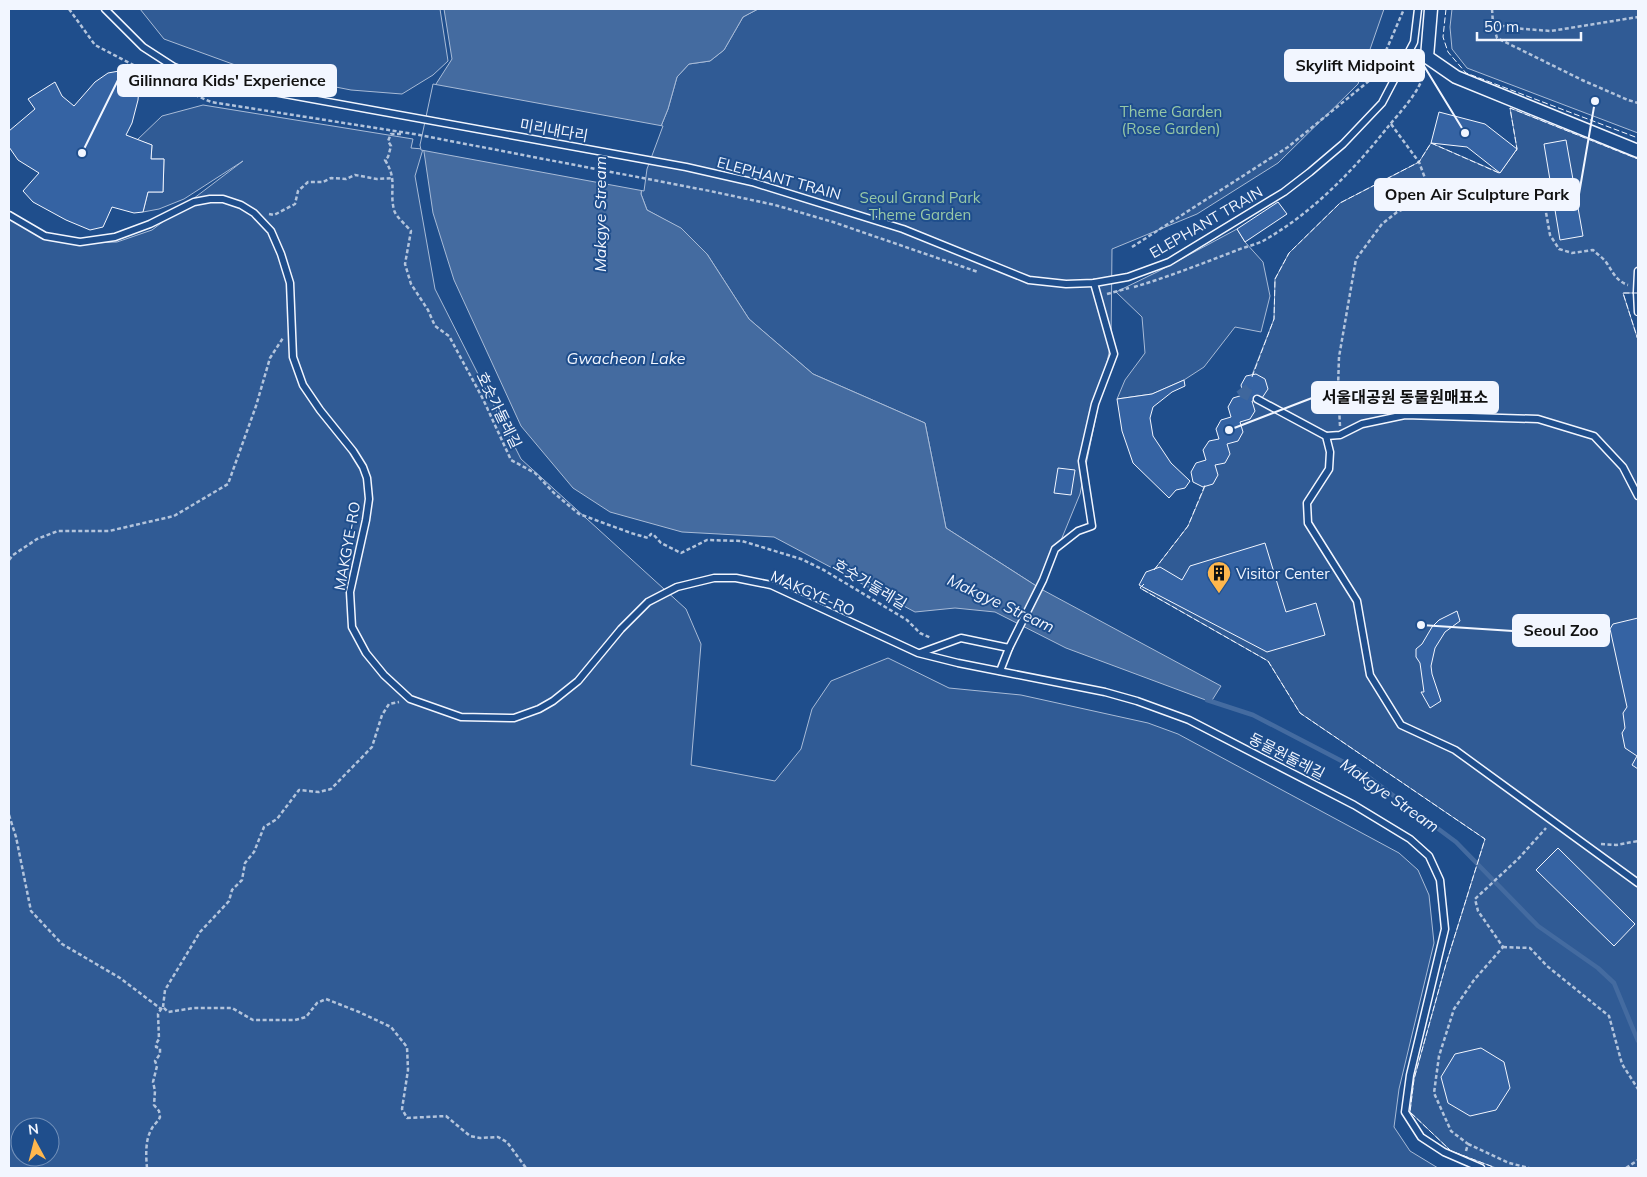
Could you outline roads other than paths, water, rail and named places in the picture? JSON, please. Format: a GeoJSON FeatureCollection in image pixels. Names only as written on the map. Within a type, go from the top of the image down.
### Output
{"type":"FeatureCollection","features":[{"type":"Feature","properties":{"kind":"street"},"geometry":{"type":"LineString","coordinates":[[1431,9],[1427,57],[1456,77],[1638,151]]}},
{"type":"Feature","properties":{"kind":"lane","name":"미리내다리"},"geometry":{"type":"LineString","coordinates":[[105,9],[143,47],[174,67],[207,80],[686,167]]}},
{"type":"Feature","properties":{"kind":"lane","name":"ELEPHANT TRAIN"},"geometry":{"type":"LineString","coordinates":[[686,167],[752,182],[903,229],[1029,280],[1066,284],[1094,283],[1128,277],[1169,262],[1284,192],[1343,144],[1382,103],[1414,42],[1418,9]]}},
{"type":"Feature","properties":{"kind":"lane","name":"MAKGYE-RO"},"geometry":{"type":"LineString","coordinates":[[9,215],[45,236],[80,242],[116,237],[150,224],[194,202],[223,199],[241,205],[253,213],[270,231],[281,254],[290,283],[293,357],[303,386],[353,451],[363,467],[367,478],[369,499],[366,520],[350,592],[352,627],[366,654],[384,675],[410,699],[461,717],[514,718],[539,709],[553,701],[578,680],[621,629],[648,602],[677,587],[714,578],[736,578],[771,586],[918,653]]}},
{"type":"Feature","properties":{"kind":"lane"},"geometry":{"type":"LineString","coordinates":[[1638,271],[1638,312]]}},
{"type":"Feature","properties":{"kind":"lane"},"geometry":{"type":"LineString","coordinates":[[1000,671],[1009,648],[1044,580],[1055,549],[1078,531],[1092,526],[1082,461],[1095,404],[1114,354],[1094,283]]}},
{"type":"Feature","properties":{"kind":"lane"},"geometry":{"type":"LineString","coordinates":[[1257,399],[1326,436],[1340,434],[1362,424],[1405,415],[1538,418],[1594,436],[1624,467],[1638,496]]}},
{"type":"Feature","properties":{"kind":"lane"},"geometry":{"type":"LineString","coordinates":[[1326,436],[1330,452],[1329,468],[1308,502],[1308,523],[1357,601],[1370,675],[1401,725],[1455,750],[1638,884]]}},
{"type":"Feature","properties":{"kind":"lane"},"geometry":{"type":"LineString","coordinates":[[918,653],[961,638],[1009,648]]}},
{"type":"Feature","properties":{"kind":"lane","name":"동물원둘레길"},"geometry":{"type":"LineString","coordinates":[[918,653],[1105,692],[1137,701],[1189,720],[1354,805],[1410,839],[1429,856],[1440,880],[1445,929],[1410,1075],[1405,1112],[1421,1136],[1444,1152],[1481,1168]]}},
{"type":"Feature","properties":{"kind":"water","name":"Gwacheon Lake"},"geometry":{"type":"Polygon","coordinates":[[[444,9],[758,9],[743,17],[724,50],[710,61],[689,64],[677,77],[668,109],[644,168],[641,194],[647,210],[681,228],[707,254],[749,319],[813,374],[925,423],[946,528],[1041,589],[1221,686],[1211,702],[1066,648],[995,612],[955,608],[915,612],[774,537],[682,532],[610,512],[573,488],[521,426],[454,280],[433,213],[423,145],[436,84],[452,59],[444,9]]]}},
{"type":"Feature","properties":{"kind":"waterway","name":"Makgye Stream"},"geometry":{"type":"LineString","coordinates":[[1207,700],[1253,715],[1359,770],[1456,842],[1538,926],[1598,968],[1614,983],[1638,1041]]}},
{"type":"Feature","properties":{"kind":"tunnel"},"geometry":{"type":"LineString","coordinates":[[1241,388],[1245,393],[1257,399]]}},
{"type":"Feature","properties":{"kind":"place","name":"Open Air Sculpture Park"},"geometry":{"type":"Point","coordinates":[1595,101]}},
{"type":"Feature","properties":{"kind":"place","name":"Skylift Midpoint"},"geometry":{"type":"Point","coordinates":[1465,133]}},
{"type":"Feature","properties":{"kind":"place","name":"Gilinnara Kids' Experience"},"geometry":{"type":"Point","coordinates":[82,153]}},
{"type":"Feature","properties":{"kind":"place","name":"서울대공원 동물원매표소"},"geometry":{"type":"Point","coordinates":[1229,430]}},
{"type":"Feature","properties":{"kind":"place","name":"Visitor Center"},"geometry":{"type":"Point","coordinates":[1219,594]}},
{"type":"Feature","properties":{"kind":"place","name":"Seoul Zoo"},"geometry":{"type":"Point","coordinates":[1421,625]}},
{"type":"Feature","properties":{"kind":"park label","name":"Theme Garden (Rose Garden)"},"geometry":{"type":"Point","coordinates":[1171,120]}},
{"type":"Feature","properties":{"kind":"park label","name":"Seoul Grand Park Theme Garden"},"geometry":{"type":"Point","coordinates":[920,206]}}]}
